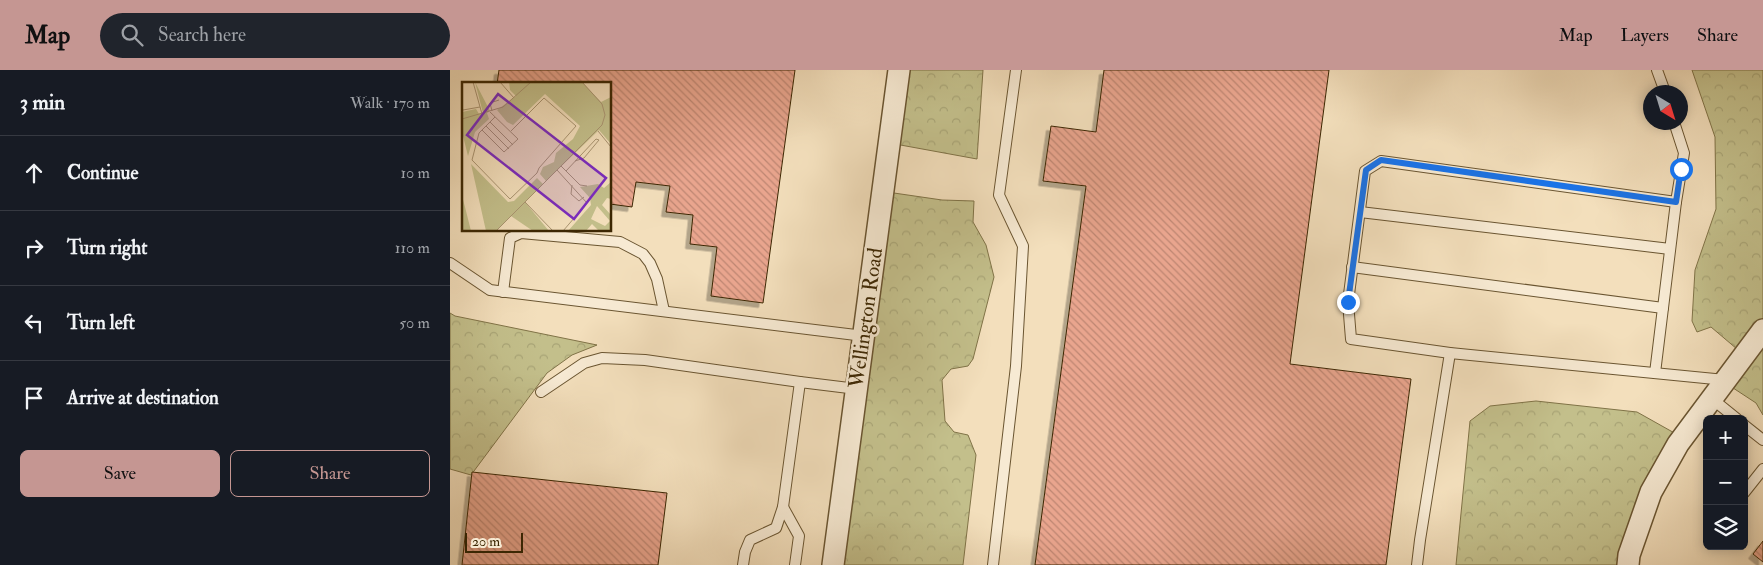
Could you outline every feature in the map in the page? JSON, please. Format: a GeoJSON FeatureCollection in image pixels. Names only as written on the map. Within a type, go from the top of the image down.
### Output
{"type":"FeatureCollection","features":[{"type":"Feature","properties":{"kind":"street","name":"Wellington Road"},"geometry":{"type":"LineString","coordinates":[[833,565],[899,70]]}},
{"type":"Feature","properties":{"kind":"street"},"geometry":{"type":"LineString","coordinates":[[1628,565],[1629,555],[1651,492],[1678,444],[1763,330]]}},
{"type":"Feature","properties":{"kind":"lane"},"geometry":{"type":"LineString","coordinates":[[993,565],[1016,366],[1023,246],[999,195],[1016,70]]}},
{"type":"Feature","properties":{"kind":"lane"},"geometry":{"type":"LineString","coordinates":[[1657,70],[1662,85]]}},
{"type":"Feature","properties":{"kind":"lane"},"geometry":{"type":"LineString","coordinates":[[1655,373],[1676,202],[1684,153],[1677,130]]}},
{"type":"Feature","properties":{"kind":"lane"},"geometry":{"type":"LineString","coordinates":[[1676,202],[1381,160],[1366,170],[1348,302],[1351,339],[1450,353],[1725,380]]}},
{"type":"Feature","properties":{"kind":"lane"},"geometry":{"type":"LineString","coordinates":[[1360,212],[1670,249]]}},
{"type":"Feature","properties":{"kind":"lane"},"geometry":{"type":"LineString","coordinates":[[503,292],[510,238],[521,233],[620,242],[643,254],[650,263],[657,279],[664,311]]}},
{"type":"Feature","properties":{"kind":"lane"},"geometry":{"type":"LineString","coordinates":[[450,263],[490,290],[864,336]]}},
{"type":"Feature","properties":{"kind":"lane"},"geometry":{"type":"LineString","coordinates":[[1352,267],[1663,308]]}},
{"type":"Feature","properties":{"kind":"lane"},"geometry":{"type":"LineString","coordinates":[[1417,565],[1450,353]]}},
{"type":"Feature","properties":{"kind":"lane"},"geometry":{"type":"LineString","coordinates":[[541,392],[584,363],[602,358],[645,360],[857,389]]}},
{"type":"Feature","properties":{"kind":"lane"},"geometry":{"type":"LineString","coordinates":[[743,565],[745,552],[750,540],[776,528],[783,508],[800,382]]}},
{"type":"Feature","properties":{"kind":"lane"},"geometry":{"type":"LineString","coordinates":[[1711,398],[1732,415]]}},
{"type":"Feature","properties":{"kind":"lane"},"geometry":{"type":"LineString","coordinates":[[1748,428],[1763,440]]}},
{"type":"Feature","properties":{"kind":"lane"},"geometry":{"type":"LineString","coordinates":[[1748,489],[1763,469]]}},
{"type":"Feature","properties":{"kind":"lane"},"geometry":{"type":"LineString","coordinates":[[783,508],[799,536],[795,565]]}},
{"type":"Feature","properties":{"kind":"green space"},"geometry":{"type":"Polygon","coordinates":[[[901,70],[983,70],[977,159],[895,144],[901,70]]]}},
{"type":"Feature","properties":{"kind":"green space"},"geometry":{"type":"Polygon","coordinates":[[[1692,70],[1763,70],[1763,415],[1756,403],[1727,384],[1744,355],[1711,327],[1697,332],[1692,321],[1695,270],[1716,209],[1715,137],[1692,70]]]}},
{"type":"Feature","properties":{"kind":"green space"},"geometry":{"type":"Polygon","coordinates":[[[887,192],[942,200],[974,201],[973,222],[986,245],[994,277],[973,359],[968,366],[951,369],[942,380],[945,421],[954,432],[968,435],[976,455],[963,565],[836,565],[887,192]]]}},
{"type":"Feature","properties":{"kind":"green space"},"geometry":{"type":"Polygon","coordinates":[[[450,313],[455,316],[597,345],[572,355],[547,373],[471,475],[450,469],[450,313]]]}},
{"type":"Feature","properties":{"kind":"green space"},"geometry":{"type":"Polygon","coordinates":[[[1536,401],[1637,412],[1678,435],[1629,565],[1456,565],[1470,421],[1490,406],[1536,401]]]}},
{"type":"Feature","properties":{"kind":"building"},"geometry":{"type":"Polygon","coordinates":[[[499,70],[795,70],[763,303],[711,296],[717,247],[690,244],[693,215],[666,212],[670,186],[636,182],[632,207],[611,204],[611,82],[497,82],[499,70]]]}},
{"type":"Feature","properties":{"kind":"building"},"geometry":{"type":"Polygon","coordinates":[[[1104,70],[1329,70],[1290,364],[1411,379],[1386,565],[1035,565],[1086,186],[1043,181],[1051,126],[1096,132],[1104,70]]]}},
{"type":"Feature","properties":{"kind":"building"},"geometry":{"type":"Polygon","coordinates":[[[472,472],[667,493],[658,565],[462,565],[472,472]]]}},
{"type":"Feature","properties":{"kind":"building"},"geometry":{"type":"Polygon","coordinates":[[[1763,541],[1763,562],[1753,554],[1763,541]]]}},
{"type":"Feature","properties":{"kind":"route"},"geometry":{"type":"LineString","coordinates":[[1348,302],[1366,170],[1381,160],[1676,202],[1681,169]]}}]}
